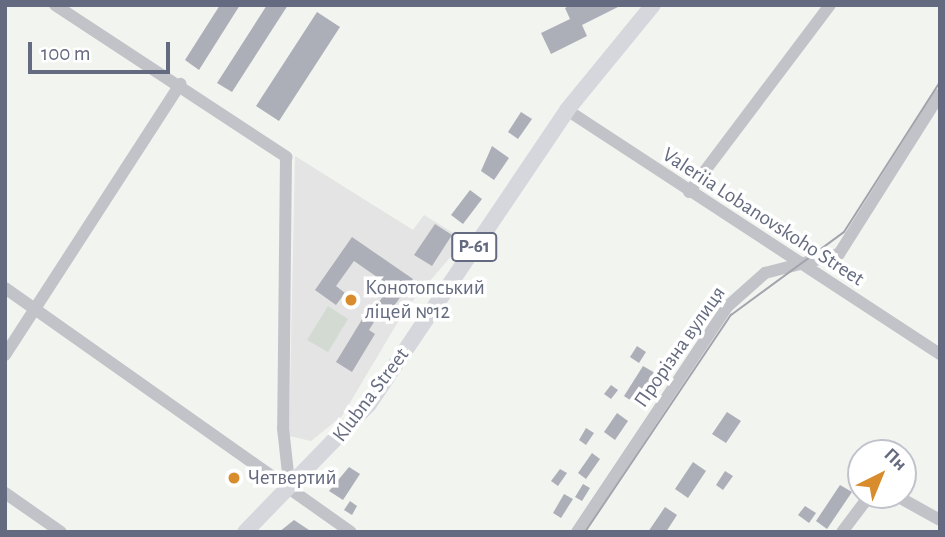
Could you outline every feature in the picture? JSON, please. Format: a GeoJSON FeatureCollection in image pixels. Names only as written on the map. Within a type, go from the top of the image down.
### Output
{"type":"FeatureCollection","features":[{"type":"Feature","properties":{"kind":"main road","name":"Klubna Street"},"geometry":{"type":"LineString","coordinates":[[245,532],[289,482],[332,446],[369,404],[567,110],[653,5]]}},
{"type":"Feature","properties":{"kind":"street"},"geometry":{"type":"LineString","coordinates":[[55,5],[180,84],[286,157],[283,428],[289,482]]}},
{"type":"Feature","properties":{"kind":"street"},"geometry":{"type":"LineString","coordinates":[[690,192],[830,5]]}},
{"type":"Feature","properties":{"kind":"street"},"geometry":{"type":"LineString","coordinates":[[5,355],[180,84]]}},
{"type":"Feature","properties":{"kind":"street","name":"Прорізна вулиця"},"geometry":{"type":"LineString","coordinates":[[577,532],[727,306],[765,273],[804,267],[839,254],[940,93]]}},
{"type":"Feature","properties":{"kind":"street","name":"Valeriia Lobanovskoho Street"},"geometry":{"type":"LineString","coordinates":[[567,110],[940,354]]}},
{"type":"Feature","properties":{"kind":"street"},"geometry":{"type":"LineString","coordinates":[[5,288],[289,482],[351,532]]}},
{"type":"Feature","properties":{"kind":"street"},"geometry":{"type":"LineString","coordinates":[[5,493],[61,532]]}},
{"type":"Feature","properties":{"kind":"street"},"geometry":{"type":"LineString","coordinates":[[917,507],[940,520]]}},
{"type":"Feature","properties":{"kind":"street"},"geometry":{"type":"LineString","coordinates":[[842,532],[859,509]]}},
{"type":"Feature","properties":{"kind":"shaded area","name":"Конотопський ліцей №12"},"geometry":{"type":"Polygon","coordinates":[[[295,156],[413,230],[424,215],[465,240],[405,310],[342,416],[311,441],[289,436],[295,156]]]}},
{"type":"Feature","properties":{"kind":"shaded area"},"geometry":{"type":"Polygon","coordinates":[[[328,306],[348,319],[328,352],[307,340],[328,306]]]}},
{"type":"Feature","properties":{"kind":"building"},"geometry":{"type":"Polygon","coordinates":[[[220,5],[240,5],[199,70],[185,60],[220,5]]]}},
{"type":"Feature","properties":{"kind":"building"},"geometry":{"type":"Polygon","coordinates":[[[267,5],[288,5],[232,92],[217,83],[267,5]]]}},
{"type":"Feature","properties":{"kind":"building"},"geometry":{"type":"Polygon","coordinates":[[[571,5],[622,5],[582,25],[587,36],[551,54],[541,33],[570,19],[565,8],[571,5]]]}},
{"type":"Feature","properties":{"kind":"building"},"geometry":{"type":"Polygon","coordinates":[[[317,12],[340,27],[279,121],[256,106],[317,12]]]}},
{"type":"Feature","properties":{"kind":"building"},"geometry":{"type":"Polygon","coordinates":[[[521,112],[532,119],[518,139],[508,132],[521,112]]]}},
{"type":"Feature","properties":{"kind":"building"},"geometry":{"type":"Polygon","coordinates":[[[492,146],[509,158],[494,180],[481,171],[492,146]]]}},
{"type":"Feature","properties":{"kind":"building"},"geometry":{"type":"Polygon","coordinates":[[[470,190],[482,199],[463,224],[451,215],[470,190]]]}},
{"type":"Feature","properties":{"kind":"building"},"geometry":{"type":"Polygon","coordinates":[[[435,224],[452,235],[432,266],[414,255],[435,224]]]}},
{"type":"Feature","properties":{"kind":"building"},"geometry":{"type":"Polygon","coordinates":[[[352,237],[413,279],[387,316],[375,308],[390,286],[354,261],[336,286],[345,293],[336,305],[315,290],[352,237]]]}},
{"type":"Feature","properties":{"kind":"building"},"geometry":{"type":"Polygon","coordinates":[[[369,308],[379,314],[369,330],[375,334],[352,372],[336,362],[369,308]]]}},
{"type":"Feature","properties":{"kind":"building"},"geometry":{"type":"Polygon","coordinates":[[[637,346],[646,352],[639,363],[630,357],[637,346]]]}},
{"type":"Feature","properties":{"kind":"building"},"geometry":{"type":"Polygon","coordinates":[[[643,366],[655,373],[636,404],[624,396],[643,366]]]}},
{"type":"Feature","properties":{"kind":"building"},"geometry":{"type":"Polygon","coordinates":[[[611,385],[618,390],[611,399],[604,394],[611,385]]]}},
{"type":"Feature","properties":{"kind":"building"},"geometry":{"type":"Polygon","coordinates":[[[727,412],[741,421],[726,443],[712,434],[727,412]]]}},
{"type":"Feature","properties":{"kind":"building"},"geometry":{"type":"Polygon","coordinates":[[[617,413],[628,421],[615,440],[604,432],[617,413]]]}},
{"type":"Feature","properties":{"kind":"building"},"geometry":{"type":"Polygon","coordinates":[[[586,428],[594,433],[586,445],[579,440],[586,428]]]}},
{"type":"Feature","properties":{"kind":"building"},"geometry":{"type":"Polygon","coordinates":[[[592,453],[600,459],[586,479],[578,473],[592,453]]]}},
{"type":"Feature","properties":{"kind":"building"},"geometry":{"type":"Polygon","coordinates":[[[693,462],[706,471],[688,498],[675,489],[693,462]]]}},
{"type":"Feature","properties":{"kind":"building"},"geometry":{"type":"Polygon","coordinates":[[[349,467],[360,474],[343,500],[329,491],[349,467]]]}},
{"type":"Feature","properties":{"kind":"building"},"geometry":{"type":"Polygon","coordinates":[[[560,469],[567,473],[558,486],[551,481],[560,469]]]}},
{"type":"Feature","properties":{"kind":"building"},"geometry":{"type":"Polygon","coordinates":[[[725,471],[733,476],[723,490],[716,485],[725,471]]]}},
{"type":"Feature","properties":{"kind":"building"},"geometry":{"type":"Polygon","coordinates":[[[583,484],[590,488],[582,501],[575,497],[583,484]]]}},
{"type":"Feature","properties":{"kind":"building"},"geometry":{"type":"Polygon","coordinates":[[[840,485],[847,489],[847,499],[827,529],[816,521],[840,485]]]}},
{"type":"Feature","properties":{"kind":"building"},"geometry":{"type":"Polygon","coordinates":[[[564,494],[573,499],[561,518],[553,513],[564,494]]]}},
{"type":"Feature","properties":{"kind":"building"},"geometry":{"type":"Polygon","coordinates":[[[350,501],[357,506],[352,515],[344,510],[350,501]]]}},
{"type":"Feature","properties":{"kind":"building"},"geometry":{"type":"Polygon","coordinates":[[[805,506],[816,513],[809,523],[798,515],[805,506]]]}},
{"type":"Feature","properties":{"kind":"building"},"geometry":{"type":"Polygon","coordinates":[[[665,507],[677,515],[666,532],[648,532],[665,507]]]}},
{"type":"Feature","properties":{"kind":"building"},"geometry":{"type":"Polygon","coordinates":[[[294,520],[312,532],[279,532],[294,520]]]}},
{"type":"Feature","properties":{"kind":"tram line"},"geometry":{"type":"LineString","coordinates":[[585,532],[731,315],[844,232],[940,82]]}},
{"type":"Feature","properties":{"kind":"place","name":"Конотопський ліцей №12"},"geometry":{"type":"Point","coordinates":[351,300]}},
{"type":"Feature","properties":{"kind":"place","name":"Четвертий"},"geometry":{"type":"Point","coordinates":[234,478]}}]}
